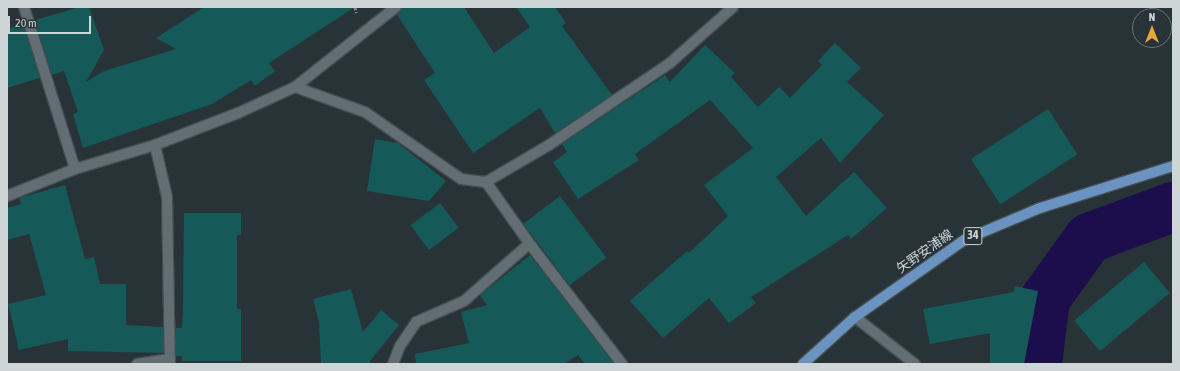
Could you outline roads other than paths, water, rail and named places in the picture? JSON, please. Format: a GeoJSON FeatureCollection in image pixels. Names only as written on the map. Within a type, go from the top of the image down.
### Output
{"type":"FeatureCollection","features":[{"type":"Feature","properties":{"kind":"main road","name":"矢野安浦線"},"geometry":{"type":"LineString","coordinates":[[804,364],[855,317],[964,240],[1040,208],[1173,166]]}},
{"type":"Feature","properties":{"kind":"street"},"geometry":{"type":"LineString","coordinates":[[24,7],[75,169]]}},
{"type":"Feature","properties":{"kind":"street"},"geometry":{"type":"LineString","coordinates":[[7,196],[75,169],[155,145],[238,113],[295,87],[362,31],[396,7]]}},
{"type":"Feature","properties":{"kind":"street"},"geometry":{"type":"LineString","coordinates":[[295,87],[365,112],[461,179],[486,182],[549,145],[670,63],[733,7]]}},
{"type":"Feature","properties":{"kind":"street"},"geometry":{"type":"LineString","coordinates":[[137,364],[170,362],[167,196],[155,145]]}},
{"type":"Feature","properties":{"kind":"street"},"geometry":{"type":"LineString","coordinates":[[486,182],[529,244],[622,364]]}},
{"type":"Feature","properties":{"kind":"street"},"geometry":{"type":"LineString","coordinates":[[393,364],[400,346],[416,322],[464,301],[529,244]]}},
{"type":"Feature","properties":{"kind":"street"},"geometry":{"type":"LineString","coordinates":[[855,317],[915,364]]}},
{"type":"Feature","properties":{"kind":"waterway"},"geometry":{"type":"LineString","coordinates":[[1037,364],[1045,299],[1089,238],[1173,207]]}}]}
